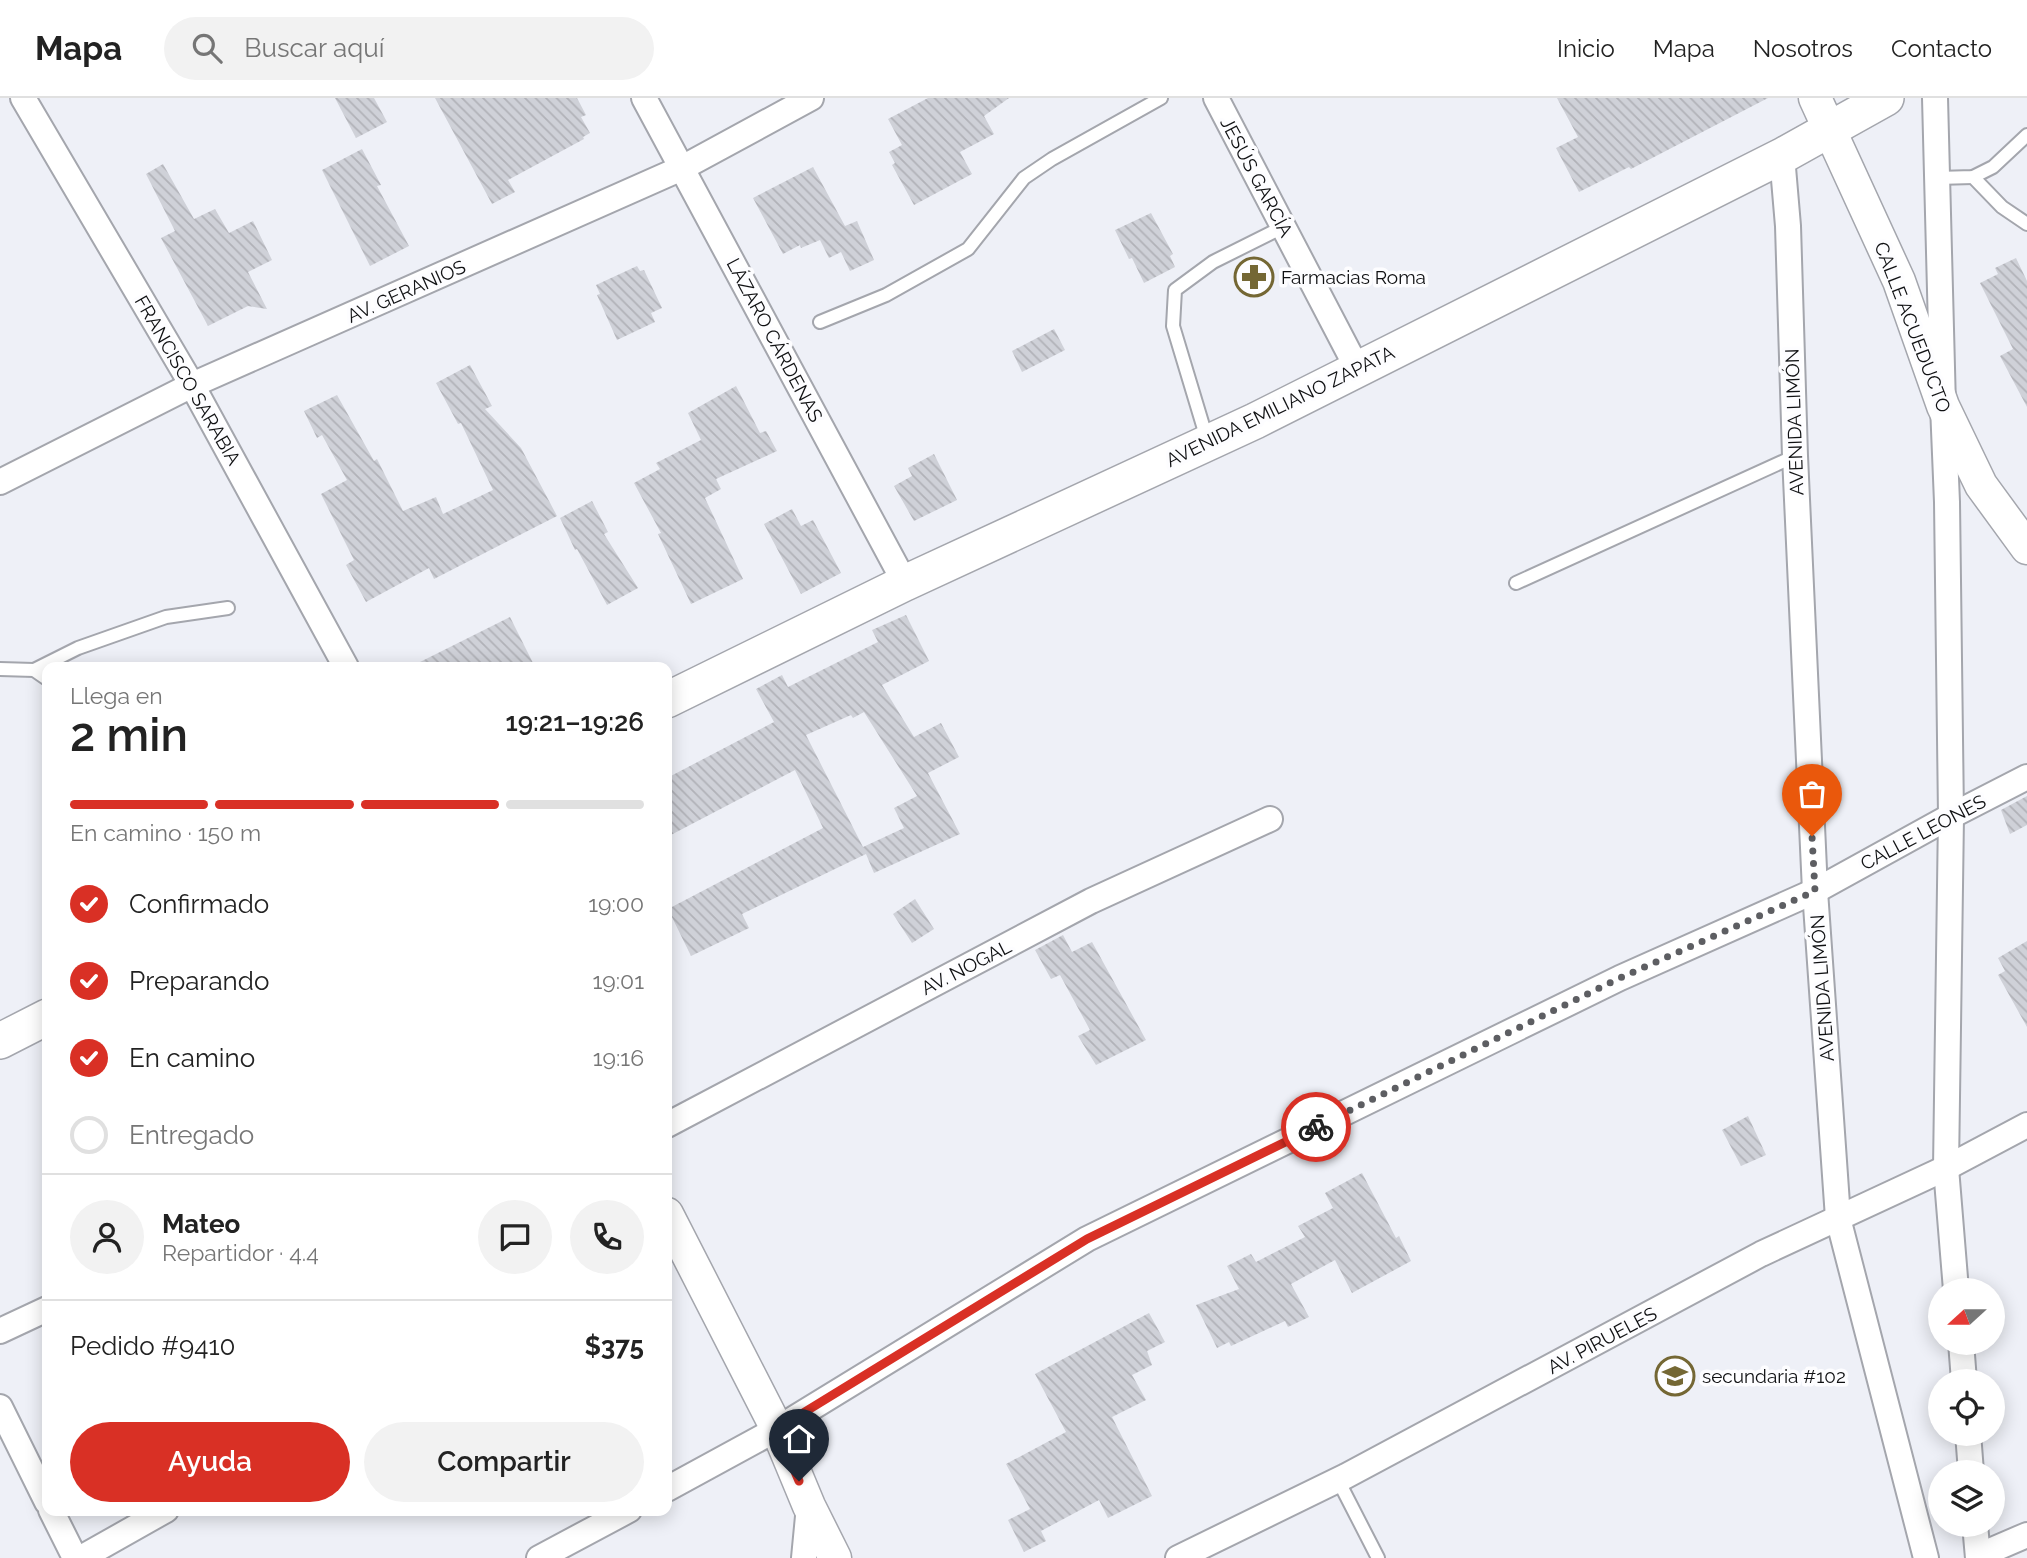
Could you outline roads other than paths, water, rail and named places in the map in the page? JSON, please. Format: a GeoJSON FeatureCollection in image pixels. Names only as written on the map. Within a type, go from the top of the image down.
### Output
{"type":"FeatureCollection","features":[{"type":"Feature","properties":{"kind":"main road","name":"AVENIDA EMILIANO ZAPATA"},"geometry":{"type":"LineString","coordinates":[[672,698],[905,583],[1208,443],[1782,156],[1821,113],[1886,98]]}},
{"type":"Feature","properties":{"kind":"main road"},"geometry":{"type":"LineString","coordinates":[[0,1041],[42,1020]]}},
{"type":"Feature","properties":{"kind":"street","name":"FRANCISCO SARABIA"},"geometry":{"type":"LineString","coordinates":[[23,98],[192,385],[343,662]]}},
{"type":"Feature","properties":{"kind":"street","name":"LÁZARO CÁRDENAS"},"geometry":{"type":"LineString","coordinates":[[644,98],[905,583]]}},
{"type":"Feature","properties":{"kind":"street","name":"AV. GERANIOS"},"geometry":{"type":"LineString","coordinates":[[0,482],[192,385],[682,168],[811,98]]}},
{"type":"Feature","properties":{"kind":"street","name":"JESÚS GARCÍA"},"geometry":{"type":"LineString","coordinates":[[1216,98],[1357,368]]}},
{"type":"Feature","properties":{"kind":"street"},"geometry":{"type":"LineString","coordinates":[[1935,98],[1947,502],[1951,816],[1946,1168],[1955,1278]]}},
{"type":"Feature","properties":{"kind":"street","name":"CALLE ACUEDUCTO"},"geometry":{"type":"LineString","coordinates":[[1821,113],[1899,281],[1943,406],[1980,485],[2027,548]]}},
{"type":"Feature","properties":{"kind":"street","name":"AVENIDA LIMÓN"},"geometry":{"type":"LineString","coordinates":[[1782,156],[1788,226],[1795,456],[1815,891],[1838,1218],[1926,1558]]}},
{"type":"Feature","properties":{"kind":"street","name":"CALLE LEONES"},"geometry":{"type":"LineString","coordinates":[[672,1486],[777,1429],[1087,1239],[1620,978],[1815,891],[1951,816],[2027,778]]}},
{"type":"Feature","properties":{"kind":"street","name":"AV. NOGAL"},"geometry":{"type":"LineString","coordinates":[[672,1122],[1091,901],[1270,819]]}},
{"type":"Feature","properties":{"kind":"street","name":"AV. PIRUELES"},"geometry":{"type":"LineString","coordinates":[[1178,1558],[1338,1480],[1762,1254],[1946,1168],[2027,1125]]}},
{"type":"Feature","properties":{"kind":"street"},"geometry":{"type":"LineString","coordinates":[[672,1224],[777,1429],[835,1558]]}},
{"type":"Feature","properties":{"kind":"street"},"geometry":{"type":"LineString","coordinates":[[0,1331],[42,1311]]}},
{"type":"Feature","properties":{"kind":"street"},"geometry":{"type":"LineString","coordinates":[[0,1407],[42,1492]]}},
{"type":"Feature","properties":{"kind":"street"},"geometry":{"type":"LineString","coordinates":[[804,1558],[810,1506]]}},
{"type":"Feature","properties":{"kind":"street"},"geometry":{"type":"LineString","coordinates":[[54,1516],[75,1558]]}},
{"type":"Feature","properties":{"kind":"street"},"geometry":{"type":"LineString","coordinates":[[81,1558],[155,1516]]}},
{"type":"Feature","properties":{"kind":"street"},"geometry":{"type":"LineString","coordinates":[[539,1558],[618,1516]]}},
{"type":"Feature","properties":{"kind":"street"},"geometry":{"type":"LineString","coordinates":[[1976,1537],[1978,1557],[2016,1545]]}},
{"type":"Feature","properties":{"kind":"lane"},"geometry":{"type":"LineString","coordinates":[[820,322],[886,295],[968,249],[1024,178],[1052,159],[1161,98]]}},
{"type":"Feature","properties":{"kind":"lane"},"geometry":{"type":"LineString","coordinates":[[1937,178],[1973,177],[1993,167],[2027,135]]}},
{"type":"Feature","properties":{"kind":"lane"},"geometry":{"type":"LineString","coordinates":[[1973,177],[2002,207],[2027,224]]}},
{"type":"Feature","properties":{"kind":"lane"},"geometry":{"type":"LineString","coordinates":[[1208,443],[1173,326],[1175,290],[1213,262],[1283,227]]}},
{"type":"Feature","properties":{"kind":"lane"},"geometry":{"type":"LineString","coordinates":[[1516,583],[1795,456]]}},
{"type":"Feature","properties":{"kind":"lane"},"geometry":{"type":"LineString","coordinates":[[50,662],[78,648],[166,618],[228,608]]}},
{"type":"Feature","properties":{"kind":"lane"},"geometry":{"type":"LineString","coordinates":[[0,669],[34,670],[42,666]]}},
{"type":"Feature","properties":{"kind":"lane"},"geometry":{"type":"LineString","coordinates":[[34,670],[42,675]]}},
{"type":"Feature","properties":{"kind":"lane"},"geometry":{"type":"LineString","coordinates":[[1338,1480],[1378,1558]]}},
{"type":"Feature","properties":{"kind":"place","name":"Farmacias Roma"},"geometry":{"type":"Point","coordinates":[1254,277]}},
{"type":"Feature","properties":{"kind":"place","name":"secundaria #102"},"geometry":{"type":"Point","coordinates":[1675,1376]}}]}
